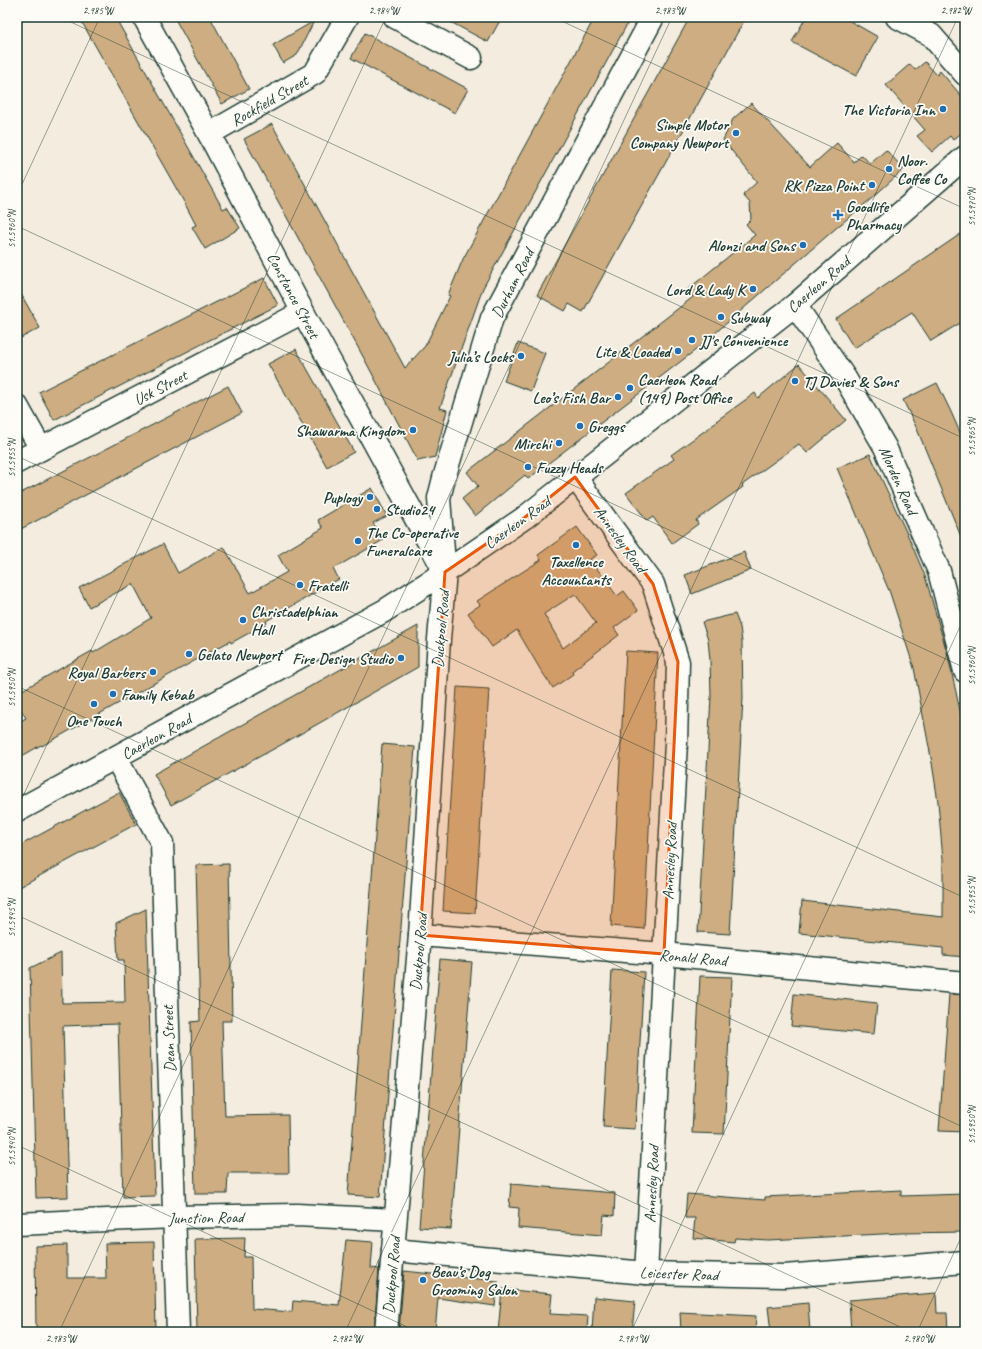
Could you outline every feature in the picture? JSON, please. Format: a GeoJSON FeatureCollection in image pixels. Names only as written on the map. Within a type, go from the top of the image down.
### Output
{"type":"FeatureCollection","features":[{"type":"Feature","properties":{"kind":"street","name":"Constance Street"},"geometry":{"type":"LineString","coordinates":[[144,17],[209,134],[303,312],[445,572]]}},
{"type":"Feature","properties":{"kind":"street","name":"Rockfield Street"},"geometry":{"type":"LineString","coordinates":[[209,134],[315,73],[347,17]]}},
{"type":"Feature","properties":{"kind":"street"},"geometry":{"type":"LineString","coordinates":[[395,17],[471,58]]}},
{"type":"Feature","properties":{"kind":"street","name":"Durham Road"},"geometry":{"type":"LineString","coordinates":[[445,572],[439,498],[492,318],[653,17]]}},
{"type":"Feature","properties":{"kind":"street"},"geometry":{"type":"LineString","coordinates":[[897,17],[931,35],[965,74]]}},
{"type":"Feature","properties":{"kind":"street","name":"Caerleon Road"},"geometry":{"type":"LineString","coordinates":[[17,811],[384,611],[445,572],[524,518],[795,305],[965,157]]}},
{"type":"Feature","properties":{"kind":"street","name":"Morden Road"},"geometry":{"type":"LineString","coordinates":[[795,305],[845,378],[885,446],[940,571],[965,672]]}},
{"type":"Feature","properties":{"kind":"street","name":"Usk Street"},"geometry":{"type":"LineString","coordinates":[[17,462],[303,312]]}},
{"type":"Feature","properties":{"kind":"street"},"geometry":{"type":"LineString","coordinates":[[17,406],[41,449]]}},
{"type":"Feature","properties":{"kind":"street","name":"Annesley Road"},"geometry":{"type":"LineString","coordinates":[[575,477],[653,584],[678,662],[676,743],[646,1273]]}},
{"type":"Feature","properties":{"kind":"street","name":"Duckpool Road"},"geometry":{"type":"LineString","coordinates":[[386,1332],[420,935],[439,638],[445,572]]}},
{"type":"Feature","properties":{"kind":"street","name":"Dean Street"},"geometry":{"type":"LineString","coordinates":[[116,758],[162,843],[178,1332]]}},
{"type":"Feature","properties":{"kind":"street","name":"Ronald Road"},"geometry":{"type":"LineString","coordinates":[[420,935],[664,954],[965,984]]}},
{"type":"Feature","properties":{"kind":"street","name":"Junction Road"},"geometry":{"type":"LineString","coordinates":[[17,1224],[174,1217],[297,1215],[395,1220]]}},
{"type":"Feature","properties":{"kind":"street","name":"Leicester Road"},"geometry":{"type":"LineString","coordinates":[[393,1250],[646,1273],[784,1276],[965,1262]]}},
{"type":"Feature","properties":{"kind":"highlighted area"},"geometry":{"type":"Polygon","coordinates":[[[575,477],[653,584],[678,662],[664,954],[420,935],[445,572],[524,518],[575,477]]]}},
{"type":"Feature","properties":{"kind":"building"},"geometry":{"type":"Polygon","coordinates":[[[79,17],[115,17],[223,209],[227,207],[240,228],[205,249],[192,227],[196,225],[184,202],[79,17]]]}},
{"type":"Feature","properties":{"kind":"building"},"geometry":{"type":"Polygon","coordinates":[[[174,17],[210,17],[249,89],[222,104],[174,17]]]}},
{"type":"Feature","properties":{"kind":"building"},"geometry":{"type":"Polygon","coordinates":[[[441,17],[502,17],[488,42],[441,17]]]}},
{"type":"Feature","properties":{"kind":"building"},"geometry":{"type":"Polygon","coordinates":[[[595,17],[631,17],[483,288],[440,408],[447,410],[435,457],[418,461],[366,362],[244,139],[272,124],[405,368],[425,346],[450,296],[448,295],[463,259],[595,17]]]}},
{"type":"Feature","properties":{"kind":"building"},"geometry":{"type":"Polygon","coordinates":[[[690,17],[746,17],[583,312],[569,304],[565,311],[537,295],[690,17]]]}},
{"type":"Feature","properties":{"kind":"building"},"geometry":{"type":"Polygon","coordinates":[[[806,17],[843,17],[878,37],[856,76],[792,42],[806,17]]]}},
{"type":"Feature","properties":{"kind":"building"},"geometry":{"type":"Polygon","coordinates":[[[314,21],[297,55],[283,63],[273,45],[314,21]]]}},
{"type":"Feature","properties":{"kind":"building"},"geometry":{"type":"Polygon","coordinates":[[[365,33],[468,89],[455,113],[351,58],[365,33]]]}},
{"type":"Feature","properties":{"kind":"building"},"geometry":{"type":"Polygon","coordinates":[[[925,62],[937,75],[940,71],[965,100],[965,130],[953,140],[950,136],[932,152],[917,136],[925,130],[886,85],[910,64],[915,70],[925,62]]]}},
{"type":"Feature","properties":{"kind":"building"},"geometry":{"type":"Polygon","coordinates":[[[751,103],[810,167],[837,143],[854,162],[862,155],[870,164],[886,150],[904,169],[706,342],[528,479],[525,475],[475,516],[462,499],[478,486],[467,472],[693,297],[687,290],[755,235],[746,224],[751,219],[750,203],[743,195],[757,182],[723,140],[733,119],[751,103]]]}},
{"type":"Feature","properties":{"kind":"building"},"geometry":{"type":"Polygon","coordinates":[[[965,231],[965,320],[931,341],[912,312],[854,348],[836,319],[965,231]]]}},
{"type":"Feature","properties":{"kind":"building"},"geometry":{"type":"Polygon","coordinates":[[[264,278],[278,305],[54,420],[39,392],[264,278]]]}},
{"type":"Feature","properties":{"kind":"building"},"geometry":{"type":"Polygon","coordinates":[[[17,287],[40,328],[17,340],[17,287]]]}},
{"type":"Feature","properties":{"kind":"building"},"geometry":{"type":"Polygon","coordinates":[[[518,343],[545,353],[531,391],[504,381],[518,343]]]}},
{"type":"Feature","properties":{"kind":"building"},"geometry":{"type":"Polygon","coordinates":[[[296,349],[354,452],[327,467],[268,364],[296,349]]]}},
{"type":"Feature","properties":{"kind":"building"},"geometry":{"type":"Polygon","coordinates":[[[799,364],[846,420],[807,453],[799,444],[742,485],[743,487],[696,520],[698,524],[672,543],[653,517],[647,521],[626,493],[674,459],[671,455],[717,422],[716,421],[755,393],[758,398],[799,364]]]}},
{"type":"Feature","properties":{"kind":"building"},"geometry":{"type":"Polygon","coordinates":[[[937,383],[965,444],[965,544],[917,429],[903,400],[937,383]]]}},
{"type":"Feature","properties":{"kind":"building"},"geometry":{"type":"Polygon","coordinates":[[[228,386],[242,413],[17,531],[17,495],[228,386]]]}},
{"type":"Feature","properties":{"kind":"building"},"geometry":{"type":"Polygon","coordinates":[[[870,454],[925,576],[948,656],[965,733],[965,957],[943,955],[943,948],[799,933],[802,901],[943,917],[943,860],[938,802],[914,668],[890,593],[837,468],[870,454]]]}},
{"type":"Feature","properties":{"kind":"building"},"geometry":{"type":"Polygon","coordinates":[[[372,488],[387,516],[373,523],[383,540],[333,569],[339,579],[266,621],[267,623],[231,643],[230,641],[17,759],[17,723],[26,718],[17,703],[17,693],[92,651],[93,653],[151,618],[133,584],[89,607],[79,588],[163,544],[178,573],[224,547],[250,593],[287,572],[278,555],[323,528],[318,520],[372,488]]]}},
{"type":"Feature","properties":{"kind":"building"},"geometry":{"type":"Polygon","coordinates":[[[577,527],[597,555],[590,559],[617,596],[624,591],[638,610],[614,628],[619,635],[572,671],[573,674],[553,688],[517,630],[492,647],[468,613],[480,605],[477,601],[541,560],[538,555],[577,527]],[[575,594],[544,614],[563,648],[596,623],[575,594]]]}},
{"type":"Feature","properties":{"kind":"building"},"geometry":{"type":"Polygon","coordinates":[[[744,552],[751,570],[692,594],[685,575],[744,552]]]}},
{"type":"Feature","properties":{"kind":"building"},"geometry":{"type":"Polygon","coordinates":[[[735,614],[740,627],[742,642],[743,698],[730,934],[698,932],[711,696],[708,640],[702,622],[735,614]]]}},
{"type":"Feature","properties":{"kind":"building"},"geometry":{"type":"Polygon","coordinates":[[[418,626],[418,667],[171,805],[154,774],[418,626]]]}},
{"type":"Feature","properties":{"kind":"building"},"geometry":{"type":"Polygon","coordinates":[[[626,651],[658,653],[644,929],[611,926],[626,651]]]}},
{"type":"Feature","properties":{"kind":"building"},"geometry":{"type":"Polygon","coordinates":[[[457,687],[489,689],[475,913],[443,911],[457,687]]]}},
{"type":"Feature","properties":{"kind":"building"},"geometry":{"type":"Polygon","coordinates":[[[382,744],[415,747],[380,1197],[348,1195],[382,744]]]}},
{"type":"Feature","properties":{"kind":"building"},"geometry":{"type":"Polygon","coordinates":[[[119,792],[136,824],[17,888],[17,847],[119,792]]]}},
{"type":"Feature","properties":{"kind":"building"},"geometry":{"type":"Polygon","coordinates":[[[229,864],[232,1021],[222,1021],[225,1116],[288,1115],[289,1173],[228,1173],[227,1194],[195,1194],[191,1022],[200,1021],[196,865],[229,864]]]}},
{"type":"Feature","properties":{"kind":"building"},"geometry":{"type":"Polygon","coordinates":[[[146,909],[155,1196],[123,1197],[118,1024],[63,1026],[68,1197],[36,1198],[30,968],[61,953],[62,1003],[125,1002],[124,960],[118,960],[116,923],[146,909]]]}},
{"type":"Feature","properties":{"kind":"building"},"geometry":{"type":"Polygon","coordinates":[[[440,959],[472,962],[451,1229],[419,1227],[440,959]]]}},
{"type":"Feature","properties":{"kind":"building"},"geometry":{"type":"Polygon","coordinates":[[[612,970],[644,972],[635,1129],[603,1127],[612,970]]]}},
{"type":"Feature","properties":{"kind":"building"},"geometry":{"type":"Polygon","coordinates":[[[700,976],[732,977],[724,1134],[692,1133],[700,976]]]}},
{"type":"Feature","properties":{"kind":"building"},"geometry":{"type":"Polygon","coordinates":[[[794,994],[877,1003],[874,1034],[791,1026],[794,994]]]}},
{"type":"Feature","properties":{"kind":"building"},"geometry":{"type":"Polygon","coordinates":[[[949,994],[965,995],[965,1132],[939,1131],[949,994]]]}},
{"type":"Feature","properties":{"kind":"building"},"geometry":{"type":"Polygon","coordinates":[[[511,1184],[615,1193],[614,1216],[604,1215],[602,1235],[518,1228],[519,1208],[509,1207],[511,1184]]]}},
{"type":"Feature","properties":{"kind":"building"},"geometry":{"type":"Polygon","coordinates":[[[901,1190],[901,1196],[965,1194],[965,1232],[901,1233],[768,1240],[735,1238],[734,1242],[693,1238],[695,1218],[685,1218],[687,1194],[765,1200],[765,1197],[901,1190]]]}},
{"type":"Feature","properties":{"kind":"building"},"geometry":{"type":"Polygon","coordinates":[[[245,1238],[244,1257],[251,1257],[252,1309],[292,1312],[293,1301],[339,1305],[346,1240],[373,1242],[371,1268],[379,1269],[374,1332],[197,1332],[195,1239],[245,1238]]]}},
{"type":"Feature","properties":{"kind":"building"},"geometry":{"type":"Polygon","coordinates":[[[154,1242],[156,1332],[36,1332],[35,1246],[67,1245],[67,1278],[106,1278],[105,1243],[154,1242]]]}},
{"type":"Feature","properties":{"kind":"building"},"geometry":{"type":"Polygon","coordinates":[[[404,1271],[498,1281],[495,1306],[438,1298],[435,1332],[399,1332],[404,1271]]]}},
{"type":"Feature","properties":{"kind":"building"},"geometry":{"type":"Polygon","coordinates":[[[502,1289],[552,1294],[550,1314],[588,1316],[587,1332],[498,1332],[502,1289]]]}},
{"type":"Feature","properties":{"kind":"building"},"geometry":{"type":"Polygon","coordinates":[[[936,1293],[937,1313],[947,1313],[948,1332],[851,1332],[849,1300],[936,1293]]]}},
{"type":"Feature","properties":{"kind":"building"},"geometry":{"type":"Polygon","coordinates":[[[594,1297],[635,1301],[632,1332],[592,1332],[594,1297]]]}},
{"type":"Feature","properties":{"kind":"building"},"geometry":{"type":"Polygon","coordinates":[[[808,1303],[810,1332],[771,1332],[768,1307],[808,1303]]]}},
{"type":"Feature","properties":{"kind":"building"},"geometry":{"type":"Polygon","coordinates":[[[680,1312],[756,1316],[755,1332],[681,1332],[680,1312]]]}},
{"type":"Feature","properties":{"kind":"place","name":"The Victoria Inn"},"geometry":{"type":"Point","coordinates":[943,109]}},
{"type":"Feature","properties":{"kind":"place","name":"Simple Motor Company Newport"},"geometry":{"type":"Point","coordinates":[736,133]}},
{"type":"Feature","properties":{"kind":"place","name":"Noor. Coffee Co"},"geometry":{"type":"Point","coordinates":[889,169]}},
{"type":"Feature","properties":{"kind":"place","name":"RK Pizza Point"},"geometry":{"type":"Point","coordinates":[872,185]}},
{"type":"Feature","properties":{"kind":"place","name":"Goodlife Pharmacy"},"geometry":{"type":"Point","coordinates":[838,215]}},
{"type":"Feature","properties":{"kind":"place","name":"Alonzi and Sons"},"geometry":{"type":"Point","coordinates":[803,245]}},
{"type":"Feature","properties":{"kind":"place","name":"Lord & Lady K"},"geometry":{"type":"Point","coordinates":[753,289]}},
{"type":"Feature","properties":{"kind":"place","name":"Subway"},"geometry":{"type":"Point","coordinates":[721,317]}},
{"type":"Feature","properties":{"kind":"place","name":"JJ's Convenience"},"geometry":{"type":"Point","coordinates":[692,340]}},
{"type":"Feature","properties":{"kind":"place","name":"Lite & Loaded"},"geometry":{"type":"Point","coordinates":[678,351]}},
{"type":"Feature","properties":{"kind":"place","name":"Julia’s Locks"},"geometry":{"type":"Point","coordinates":[521,356]}},
{"type":"Feature","properties":{"kind":"place","name":"TJ Davies & Sons"},"geometry":{"type":"Point","coordinates":[795,381]}},
{"type":"Feature","properties":{"kind":"place","name":"Caerleon Road (149) Post Office"},"geometry":{"type":"Point","coordinates":[630,388]}},
{"type":"Feature","properties":{"kind":"place","name":"Leo’s Fish Bar"},"geometry":{"type":"Point","coordinates":[618,397]}},
{"type":"Feature","properties":{"kind":"place","name":"Greggs"},"geometry":{"type":"Point","coordinates":[580,426]}},
{"type":"Feature","properties":{"kind":"place","name":"Shawarma Kingdom"},"geometry":{"type":"Point","coordinates":[413,430]}},
{"type":"Feature","properties":{"kind":"place","name":"Mirchi"},"geometry":{"type":"Point","coordinates":[559,443]}},
{"type":"Feature","properties":{"kind":"place","name":"Fuzzy Heads"},"geometry":{"type":"Point","coordinates":[528,467]}},
{"type":"Feature","properties":{"kind":"place","name":"Puplogy"},"geometry":{"type":"Point","coordinates":[370,497]}},
{"type":"Feature","properties":{"kind":"place","name":"Studio24"},"geometry":{"type":"Point","coordinates":[377,509]}},
{"type":"Feature","properties":{"kind":"place","name":"The Co-operative Funeralcare"},"geometry":{"type":"Point","coordinates":[358,541]}},
{"type":"Feature","properties":{"kind":"place","name":"Taxellence Accountants"},"geometry":{"type":"Point","coordinates":[576,545]}},
{"type":"Feature","properties":{"kind":"place","name":"Fratelli"},"geometry":{"type":"Point","coordinates":[300,585]}},
{"type":"Feature","properties":{"kind":"place","name":"Christadelphian Hall"},"geometry":{"type":"Point","coordinates":[243,620]}},
{"type":"Feature","properties":{"kind":"place","name":"Gelato Newport"},"geometry":{"type":"Point","coordinates":[189,654]}},
{"type":"Feature","properties":{"kind":"place","name":"Fire Design Studio"},"geometry":{"type":"Point","coordinates":[401,658]}},
{"type":"Feature","properties":{"kind":"place","name":"Royal Barbers"},"geometry":{"type":"Point","coordinates":[153,672]}},
{"type":"Feature","properties":{"kind":"place","name":"Family Kebab"},"geometry":{"type":"Point","coordinates":[113,694]}},
{"type":"Feature","properties":{"kind":"place","name":"One Touch"},"geometry":{"type":"Point","coordinates":[94,704]}},
{"type":"Feature","properties":{"kind":"place","name":"Beau’s Dog Grooming Salon"},"geometry":{"type":"Point","coordinates":[423,1280]}}]}
